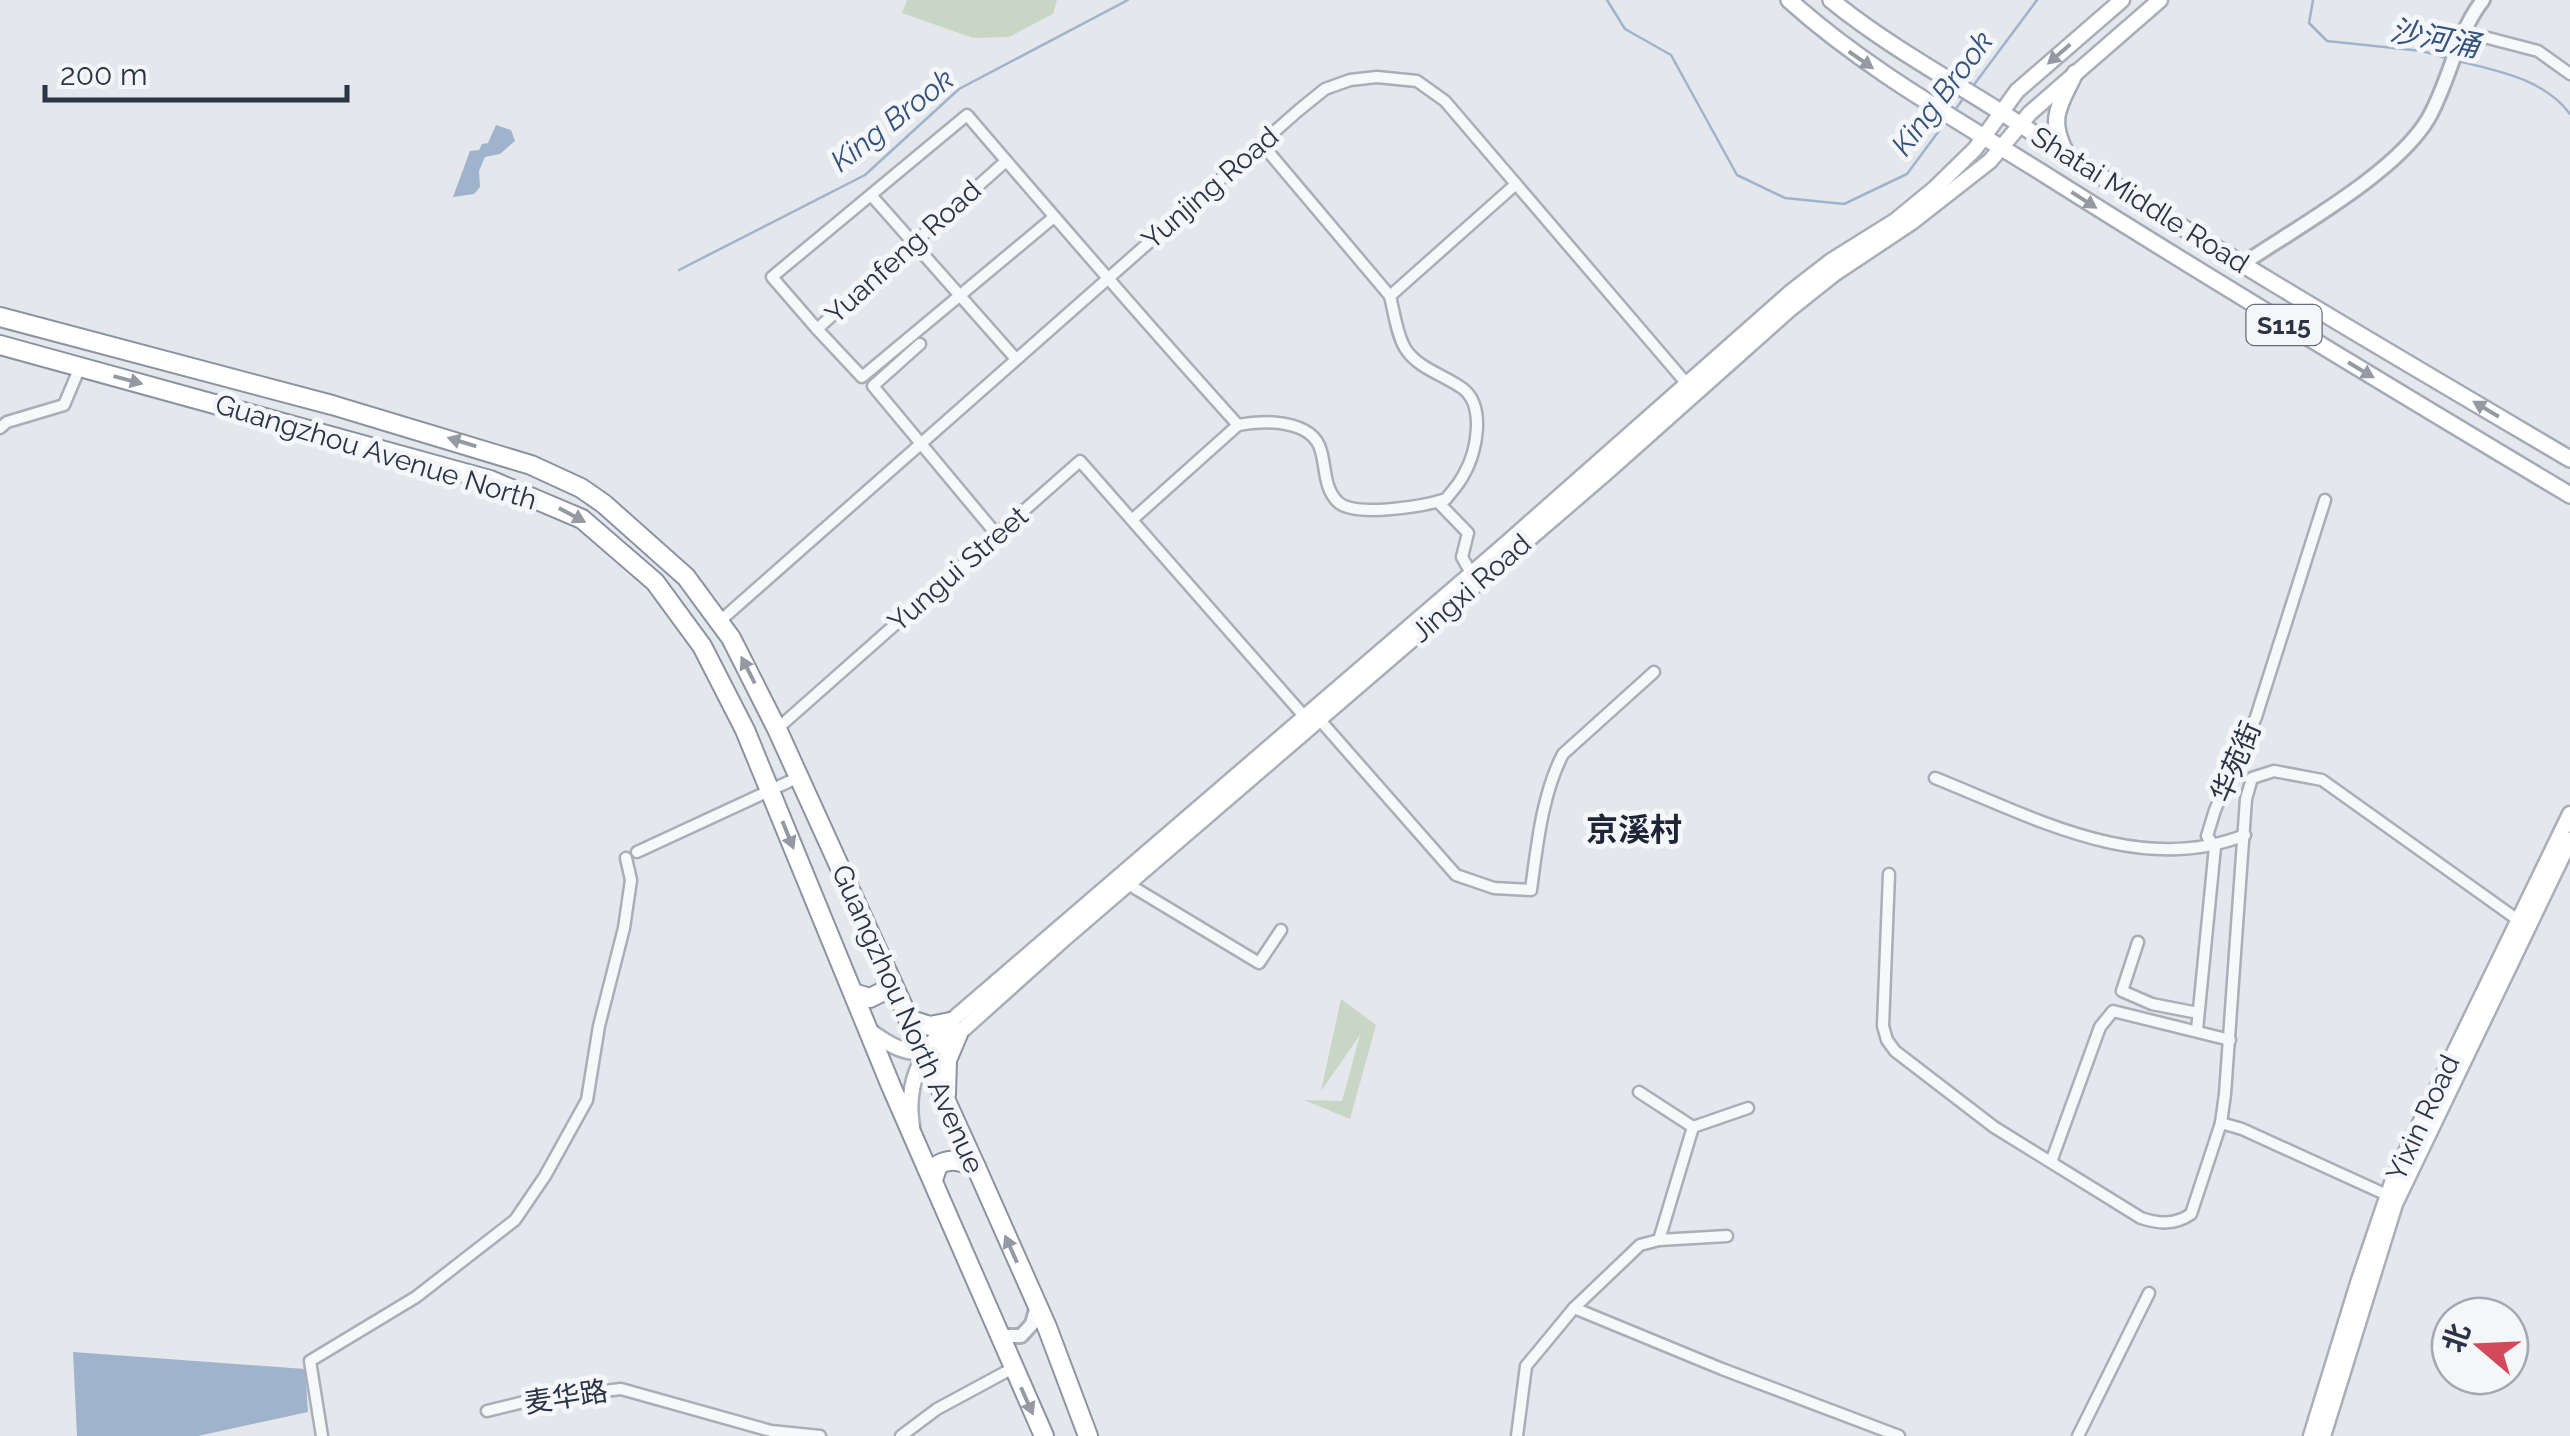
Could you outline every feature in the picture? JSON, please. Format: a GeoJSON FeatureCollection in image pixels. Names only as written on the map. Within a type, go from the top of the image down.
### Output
{"type":"FeatureCollection","features":[{"type":"Feature","properties":{"kind":"highway","name":"Guangzhou North Avenue"},"geometry":{"type":"LineString","coordinates":[[0,317],[332,405],[532,465],[582,488],[618,514],[686,577],[720,621],[777,729],[976,1167],[1088,1436]]}},
{"type":"Feature","properties":{"kind":"highway","name":"Guangzhou Avenue North"},"geometry":{"type":"LineString","coordinates":[[0,345],[490,480],[582,519],[638,564],[681,614],[724,684],[868,1030]]}},
{"type":"Feature","properties":{"kind":"highway"},"geometry":{"type":"LineString","coordinates":[[853,993],[870,998],[890,982]]}},
{"type":"Feature","properties":{"kind":"highway"},"geometry":{"type":"LineString","coordinates":[[908,1019],[954,1028],[945,1069],[950,1114]]}},
{"type":"Feature","properties":{"kind":"highway","name":"Guangzhou North Avenue"},"geometry":{"type":"LineString","coordinates":[[868,1030],[1044,1436]]}},
{"type":"Feature","properties":{"kind":"highway"},"geometry":{"type":"LineString","coordinates":[[933,1180],[938,1164],[944,1161],[976,1167]]}},
{"type":"Feature","properties":{"kind":"main road","name":"S115"},"geometry":{"type":"LineString","coordinates":[[1789,0],[1850,52],[2001,148]]}},
{"type":"Feature","properties":{"kind":"main road","name":"S115"},"geometry":{"type":"LineString","coordinates":[[1831,0],[1857,21],[2020,124]]}},
{"type":"Feature","properties":{"kind":"main road","name":"Jingxi Road"},"geometry":{"type":"LineString","coordinates":[[914,1138],[910,1097],[924,1054],[1800,300],[1912,222],[2001,148],[2020,124],[2075,72],[2160,0]]}},
{"type":"Feature","properties":{"kind":"main road","name":"Jingxi Road"},"geometry":{"type":"LineString","coordinates":[[954,1028],[1128,884],[1471,574],[1810,277],[1912,208],[1965,159],[2017,91],[2122,1]]}},
{"type":"Feature","properties":{"kind":"main road"},"geometry":{"type":"LineString","coordinates":[[2117,38],[2107,36],[2103,29],[2122,1]]}},
{"type":"Feature","properties":{"kind":"main road"},"geometry":{"type":"LineString","coordinates":[[2068,157],[2057,138],[2055,121],[2075,72]]}},
{"type":"Feature","properties":{"kind":"main road","name":"Shatai Middle Road"},"geometry":{"type":"LineString","coordinates":[[2020,124],[2242,265],[2570,459]]}},
{"type":"Feature","properties":{"kind":"main road","name":"Shatai Middle Road"},"geometry":{"type":"LineString","coordinates":[[2001,148],[2222,288],[2570,494]]}},
{"type":"Feature","properties":{"kind":"main road"},"geometry":{"type":"LineString","coordinates":[[2534,473],[2555,474],[2570,483]]}},
{"type":"Feature","properties":{"kind":"main road","name":"Yixin Road"},"geometry":{"type":"LineString","coordinates":[[2311,1436],[2387,1195],[2570,814]]}},
{"type":"Feature","properties":{"kind":"main road","name":"Yixin Road"},"geometry":{"type":"LineString","coordinates":[[2324,1436],[2400,1190],[2570,840]]}},
{"type":"Feature","properties":{"kind":"main road"},"geometry":{"type":"LineString","coordinates":[[868,1030],[892,1046],[924,1054]]}},
{"type":"Feature","properties":{"kind":"street"},"geometry":{"type":"LineString","coordinates":[[2242,265],[2402,153],[2430,117],[2462,37],[2483,0]]}},
{"type":"Feature","properties":{"kind":"street"},"geometry":{"type":"LineString","coordinates":[[2462,37],[2538,51],[2570,74]]}},
{"type":"Feature","properties":{"kind":"street","name":"Yunjing Road"},"geometry":{"type":"LineString","coordinates":[[720,621],[1260,144],[1325,89],[1350,80],[1417,80],[1445,101],[1687,384]]}},
{"type":"Feature","properties":{"kind":"street","name":"Yuanfeng Road"},"geometry":{"type":"LineString","coordinates":[[967,115],[1006,161],[817,329],[772,277],[967,115]]}},
{"type":"Feature","properties":{"kind":"street"},"geometry":{"type":"LineString","coordinates":[[1133,520],[1238,425],[1253,422],[1290,424],[1307,432],[1320,446],[1329,490],[1340,504],[1355,510],[1438,502],[1446,499],[1465,473],[1477,429],[1475,410],[1466,390],[1431,371],[1405,349],[1390,296],[1260,144]]}},
{"type":"Feature","properties":{"kind":"street"},"geometry":{"type":"LineString","coordinates":[[1006,161],[1238,425]]}},
{"type":"Feature","properties":{"kind":"street"},"geometry":{"type":"LineString","coordinates":[[1390,296],[1516,184]]}},
{"type":"Feature","properties":{"kind":"street"},"geometry":{"type":"LineString","coordinates":[[870,195],[1016,359]]}},
{"type":"Feature","properties":{"kind":"street"},"geometry":{"type":"LineString","coordinates":[[817,329],[862,376],[1054,217]]}},
{"type":"Feature","properties":{"kind":"street"},"geometry":{"type":"LineString","coordinates":[[920,344],[873,386],[997,535]]}},
{"type":"Feature","properties":{"kind":"street"},"geometry":{"type":"LineString","coordinates":[[0,428],[7,422],[64,405],[80,367]]}},
{"type":"Feature","properties":{"kind":"street","name":"Yungui Street"},"geometry":{"type":"LineString","coordinates":[[777,729],[1080,461],[1456,875],[1494,888],[1530,890],[1555,770],[1563,754],[1654,672]]}},
{"type":"Feature","properties":{"kind":"street","name":"华苑街"},"geometry":{"type":"LineString","coordinates":[[2196,1030],[2215,846],[2207,836],[2256,717],[2325,500]]}},
{"type":"Feature","properties":{"kind":"street"},"geometry":{"type":"LineString","coordinates":[[1438,502],[1468,533],[1462,556],[1471,574]]}},
{"type":"Feature","properties":{"kind":"street"},"geometry":{"type":"LineString","coordinates":[[1889,874],[1883,1026],[1886,1040],[1972,1112],[2141,1218],[2162,1224],[2191,1214],[2220,1123],[2230,1040],[2246,799],[2252,778],[2274,771],[2315,776],[2334,786],[2518,920]]}},
{"type":"Feature","properties":{"kind":"street"},"geometry":{"type":"LineString","coordinates":[[638,852],[799,777]]}},
{"type":"Feature","properties":{"kind":"street"},"geometry":{"type":"LineString","coordinates":[[1935,778],[2088,839],[2129,848],[2215,846],[2244,835]]}},
{"type":"Feature","properties":{"kind":"street"},"geometry":{"type":"LineString","coordinates":[[322,1436],[310,1361],[416,1297],[515,1220],[545,1176],[587,1100],[598,1026],[624,928],[631,880],[626,858]]}},
{"type":"Feature","properties":{"kind":"street"},"geometry":{"type":"LineString","coordinates":[[1128,884],[1259,963],[1282,930]]}},
{"type":"Feature","properties":{"kind":"street"},"geometry":{"type":"LineString","coordinates":[[2138,942],[2122,991],[2152,1004],[2198,1013]]}},
{"type":"Feature","properties":{"kind":"street"},"geometry":{"type":"LineString","coordinates":[[2051,1162],[2100,1028],[2113,1010],[2230,1040]]}},
{"type":"Feature","properties":{"kind":"street"},"geometry":{"type":"LineString","coordinates":[[1639,1092],[1693,1127]]}},
{"type":"Feature","properties":{"kind":"street"},"geometry":{"type":"LineString","coordinates":[[1693,1127],[1748,1108]]}},
{"type":"Feature","properties":{"kind":"street"},"geometry":{"type":"LineString","coordinates":[[2220,1123],[2242,1128],[2387,1195]]}},
{"type":"Feature","properties":{"kind":"street"},"geometry":{"type":"LineString","coordinates":[[1659,1240],[1693,1127]]}},
{"type":"Feature","properties":{"kind":"street"},"geometry":{"type":"LineString","coordinates":[[1516,1436],[1526,1366],[1574,1308],[1640,1245],[1726,1236]]}},
{"type":"Feature","properties":{"kind":"street"},"geometry":{"type":"LineString","coordinates":[[2078,1436],[2149,1293]]}},
{"type":"Feature","properties":{"kind":"street"},"geometry":{"type":"LineString","coordinates":[[994,1328],[1006,1336],[1021,1336],[1032,1324],[1037,1306]]}},
{"type":"Feature","properties":{"kind":"street"},"geometry":{"type":"LineString","coordinates":[[1574,1308],[1872,1431],[1899,1436]]}},
{"type":"Feature","properties":{"kind":"street"},"geometry":{"type":"LineString","coordinates":[[901,1436],[937,1409],[1013,1368]]}},
{"type":"Feature","properties":{"kind":"street","name":"麦华路"},"geometry":{"type":"LineString","coordinates":[[487,1412],[536,1400],[622,1389],[771,1431],[820,1436]]}},
{"type":"Feature","properties":{"kind":"green space"},"geometry":{"type":"Polygon","coordinates":[[[907,0],[1057,0],[1053,14],[1009,37],[973,38],[902,13],[907,0]]]}},
{"type":"Feature","properties":{"kind":"green space"},"geometry":{"type":"Polygon","coordinates":[[[1341,999],[1376,1025],[1350,1119],[1304,1100],[1342,1101],[1360,1035],[1321,1091],[1341,999]]]}},
{"type":"Feature","properties":{"kind":"water"},"geometry":{"type":"Polygon","coordinates":[[[496,125],[511,130],[515,141],[500,154],[485,157],[479,171],[480,187],[474,194],[453,197],[470,151],[488,143],[496,125]]]}},
{"type":"Feature","properties":{"kind":"water"},"geometry":{"type":"Polygon","coordinates":[[[73,1352],[305,1369],[308,1412],[198,1436],[77,1436],[73,1352]]]}},
{"type":"Feature","properties":{"kind":"waterway","name":"King Brook"},"geometry":{"type":"LineString","coordinates":[[679,270],[865,175],[959,89],[1128,0]]}},
{"type":"Feature","properties":{"kind":"waterway","name":"King Brook"},"geometry":{"type":"LineString","coordinates":[[1607,0],[1625,29],[1671,55],[1737,175],[1785,198],[1844,204],[1907,174],[1947,120]]}},
{"type":"Feature","properties":{"kind":"waterway","name":"King Brook"},"geometry":{"type":"LineString","coordinates":[[1973,86],[2037,0]]}},
{"type":"Feature","properties":{"kind":"waterway","name":"沙河涌"},"geometry":{"type":"LineString","coordinates":[[2313,0],[2309,23],[2327,41],[2422,51],[2446,58]]}},
{"type":"Feature","properties":{"kind":"waterway","name":"沙河涌"},"geometry":{"type":"LineString","coordinates":[[2458,61],[2534,84],[2570,114]]}},
{"type":"Feature","properties":{"kind":"waterway","name":"King Brook"},"geometry":{"type":"LineString","coordinates":[[1955,110],[1965,96]]}},
{"type":"Feature","properties":{"kind":"district","name":"京溪村"},"geometry":{"type":"Point","coordinates":[1634,829]}}]}
